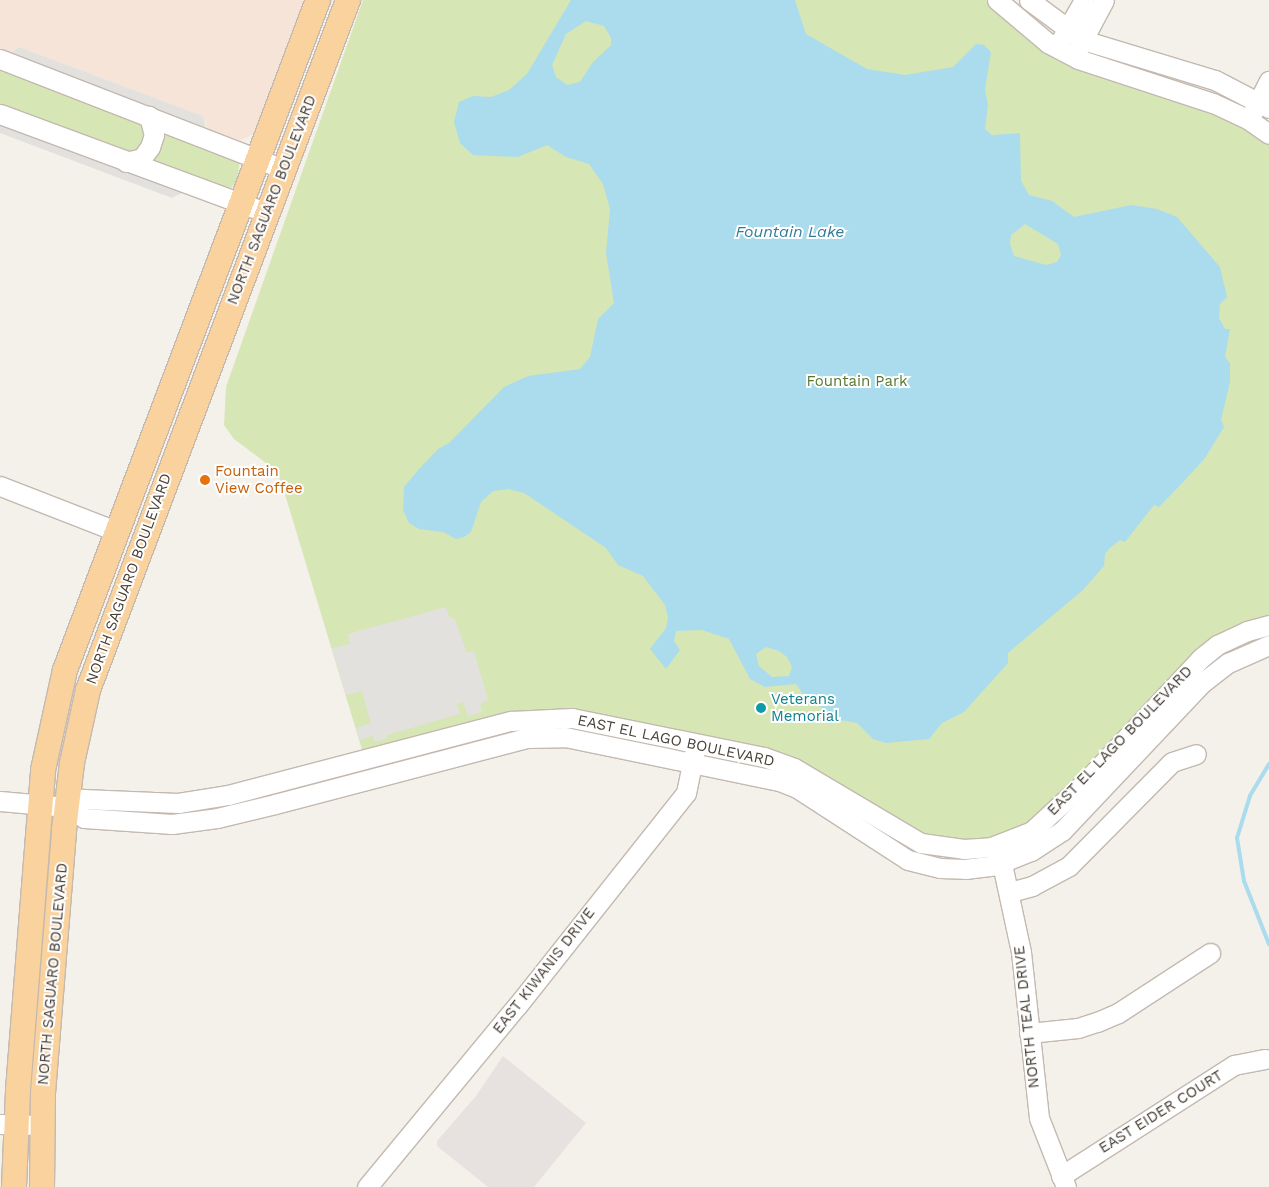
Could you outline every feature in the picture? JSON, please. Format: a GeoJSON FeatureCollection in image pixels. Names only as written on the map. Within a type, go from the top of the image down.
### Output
{"type":"FeatureCollection","features":[{"type":"Feature","properties":{"kind":"main road","name":"NORTH SAGUARO BOULEVARD"},"geometry":{"type":"LineString","coordinates":[[14,1187],[8,1124],[43,770],[65,670],[318,0]]}},
{"type":"Feature","properties":{"kind":"main road","name":"NORTH SAGUARO BOULEVARD"},"geometry":{"type":"LineString","coordinates":[[42,1187],[42,1125],[67,807],[72,763],[88,690],[121,597],[348,0]]}},
{"type":"Feature","properties":{"kind":"main road"},"geometry":{"type":"LineString","coordinates":[[116,531],[130,539],[123,564],[121,597]]}},
{"type":"Feature","properties":{"kind":"street"},"geometry":{"type":"LineString","coordinates":[[997,0],[1057,47],[1074,57],[1192,95],[1249,120],[1269,134]]}},
{"type":"Feature","properties":{"kind":"street"},"geometry":{"type":"LineString","coordinates":[[1029,0],[1075,35],[1208,78],[1264,105]]}},
{"type":"Feature","properties":{"kind":"street"},"geometry":{"type":"LineString","coordinates":[[1057,47],[1075,35],[1092,5]]}},
{"type":"Feature","properties":{"kind":"street"},"geometry":{"type":"LineString","coordinates":[[1074,57],[1075,35]]}},
{"type":"Feature","properties":{"kind":"street"},"geometry":{"type":"LineString","coordinates":[[0,59],[284,169]]}},
{"type":"Feature","properties":{"kind":"street"},"geometry":{"type":"LineString","coordinates":[[1249,120],[1264,105],[1269,81]]}},
{"type":"Feature","properties":{"kind":"street"},"geometry":{"type":"LineString","coordinates":[[0,114],[268,213]]}},
{"type":"Feature","properties":{"kind":"street"},"geometry":{"type":"LineString","coordinates":[[126,162],[142,158],[150,147],[154,135],[149,116]]}},
{"type":"Feature","properties":{"kind":"street"},"geometry":{"type":"LineString","coordinates":[[0,486],[116,531]]}},
{"type":"Feature","properties":{"kind":"street","name":"EAST EL LAGO BOULEVARD"},"geometry":{"type":"LineString","coordinates":[[389,773],[526,738],[565,737],[763,776],[797,788],[895,853],[940,868],[965,869],[1000,853],[1032,831],[1086,781],[1200,658],[1217,645],[1247,631],[1269,625]]}},
{"type":"Feature","properties":{"kind":"street","name":"EAST EL LAGO BOULEVARD"},"geometry":{"type":"LineString","coordinates":[[67,807],[83,799],[137,803],[178,803],[228,795],[530,718],[572,718],[764,757],[794,768],[907,837],[940,848],[1000,853],[1031,850],[1062,831],[1202,683],[1228,663],[1269,645]]}},
{"type":"Feature","properties":{"kind":"street","name":"EAST KIWANIS DRIVE"},"geometry":{"type":"LineString","coordinates":[[367,1187],[517,1006],[686,793],[696,743]]}},
{"type":"Feature","properties":{"kind":"street"},"geometry":{"type":"LineString","coordinates":[[1010,892],[1032,886],[1069,866],[1172,762],[1196,754]]}},
{"type":"Feature","properties":{"kind":"street"},"geometry":{"type":"LineString","coordinates":[[0,802],[67,807],[84,818],[172,824],[217,818],[389,773],[383,755]]}},
{"type":"Feature","properties":{"kind":"street"},"geometry":{"type":"LineString","coordinates":[[895,853],[907,837]]}},
{"type":"Feature","properties":{"kind":"street","name":"NORTH TEAL DRIVE"},"geometry":{"type":"LineString","coordinates":[[1000,853],[1010,892],[1021,952],[1039,1118],[1063,1181]]}},
{"type":"Feature","properties":{"kind":"street"},"geometry":{"type":"LineString","coordinates":[[1029,1033],[1078,1028],[1118,1013],[1210,953]]}},
{"type":"Feature","properties":{"kind":"street","name":"EAST EIDER COURT"},"geometry":{"type":"LineString","coordinates":[[1063,1181],[1234,1066],[1265,1058]]}},
{"type":"Feature","properties":{"kind":"street"},"geometry":{"type":"LineString","coordinates":[[8,1124],[42,1125]]}},
{"type":"Feature","properties":{"kind":"shaded area"},"geometry":{"type":"Polygon","coordinates":[[[0,0],[307,0],[259,126],[254,134],[241,140],[208,130],[203,116],[19,47],[11,53],[0,49],[0,0]]]}},
{"type":"Feature","properties":{"kind":"shaded area"},"geometry":{"type":"Polygon","coordinates":[[[19,47],[203,116],[206,128],[11,53],[19,47]]]}},
{"type":"Feature","properties":{"kind":"shaded area"},"geometry":{"type":"Polygon","coordinates":[[[0,123],[184,192],[172,198],[0,133],[0,123]]]}},
{"type":"Feature","properties":{"kind":"shaded area"},"geometry":{"type":"Polygon","coordinates":[[[446,607],[449,616],[455,620],[467,653],[474,651],[488,700],[480,704],[482,712],[468,716],[463,702],[457,704],[460,714],[387,735],[387,738],[375,742],[373,736],[359,740],[356,728],[371,723],[362,691],[346,695],[332,648],[350,644],[348,634],[446,607]]]}},
{"type":"Feature","properties":{"kind":"shaded area"},"geometry":{"type":"Polygon","coordinates":[[[503,1056],[586,1123],[534,1187],[488,1187],[437,1146],[437,1141],[476,1096],[503,1056]]]}},
{"type":"Feature","properties":{"kind":"green space","name":"Fountain Park"},"geometry":{"type":"Polygon","coordinates":[[[363,0],[988,0],[1052,54],[1230,116],[1269,145],[1269,619],[1212,640],[1131,718],[1041,814],[1017,828],[977,841],[932,839],[848,792],[814,768],[769,752],[553,711],[363,753],[281,481],[270,466],[234,439],[224,425],[226,387],[363,0]]]}},
{"type":"Feature","properties":{"kind":"green space"},"geometry":{"type":"Polygon","coordinates":[[[0,68],[144,123],[149,130],[134,155],[0,105],[0,68]]]}},
{"type":"Feature","properties":{"kind":"green space"},"geometry":{"type":"Polygon","coordinates":[[[160,129],[240,160],[237,182],[228,190],[148,161],[160,129]]]}},
{"type":"Feature","properties":{"kind":"water","name":"Fountain Lake"},"geometry":{"type":"Polygon","coordinates":[[[571,0],[795,0],[806,34],[867,69],[905,75],[953,67],[976,44],[984,45],[991,52],[985,90],[988,105],[985,129],[992,135],[1020,133],[1021,181],[1029,195],[1052,201],[1074,217],[1131,205],[1157,209],[1177,217],[1220,267],[1227,297],[1220,304],[1219,318],[1225,329],[1230,329],[1225,357],[1230,363],[1230,382],[1221,420],[1224,427],[1205,458],[1185,480],[1159,507],[1154,505],[1125,542],[1120,540],[1110,548],[1105,554],[1104,566],[1083,590],[1008,653],[1008,663],[964,712],[942,723],[929,739],[886,743],[873,739],[857,723],[840,720],[805,697],[796,684],[765,687],[750,679],[729,639],[702,630],[676,631],[674,641],[680,650],[666,669],[650,649],[666,628],[668,617],[665,605],[643,576],[618,565],[606,548],[524,493],[508,489],[493,491],[481,502],[471,532],[464,537],[456,539],[443,532],[419,529],[409,523],[403,510],[404,487],[438,449],[449,443],[504,387],[528,376],[580,369],[590,357],[598,319],[614,303],[606,253],[610,209],[603,184],[589,164],[566,157],[547,145],[518,157],[473,155],[460,143],[454,122],[459,102],[473,96],[491,97],[509,90],[527,74],[571,0]],[[586,21],[566,34],[552,65],[556,77],[567,85],[580,82],[593,62],[611,45],[611,38],[604,26],[586,21]],[[1025,224],[1011,235],[1010,244],[1014,256],[1046,265],[1057,262],[1061,255],[1058,244],[1025,224]],[[766,647],[756,654],[759,666],[772,677],[789,676],[792,667],[787,657],[779,651],[766,647]]]}},
{"type":"Feature","properties":{"kind":"waterway"},"geometry":{"type":"LineString","coordinates":[[1269,764],[1250,796],[1237,838],[1244,881],[1269,944]]}},
{"type":"Feature","properties":{"kind":"place","name":"Fountain View Coffee"},"geometry":{"type":"Point","coordinates":[205,480]}},
{"type":"Feature","properties":{"kind":"place","name":"Veterans Memorial"},"geometry":{"type":"Point","coordinates":[761,708]}}]}
